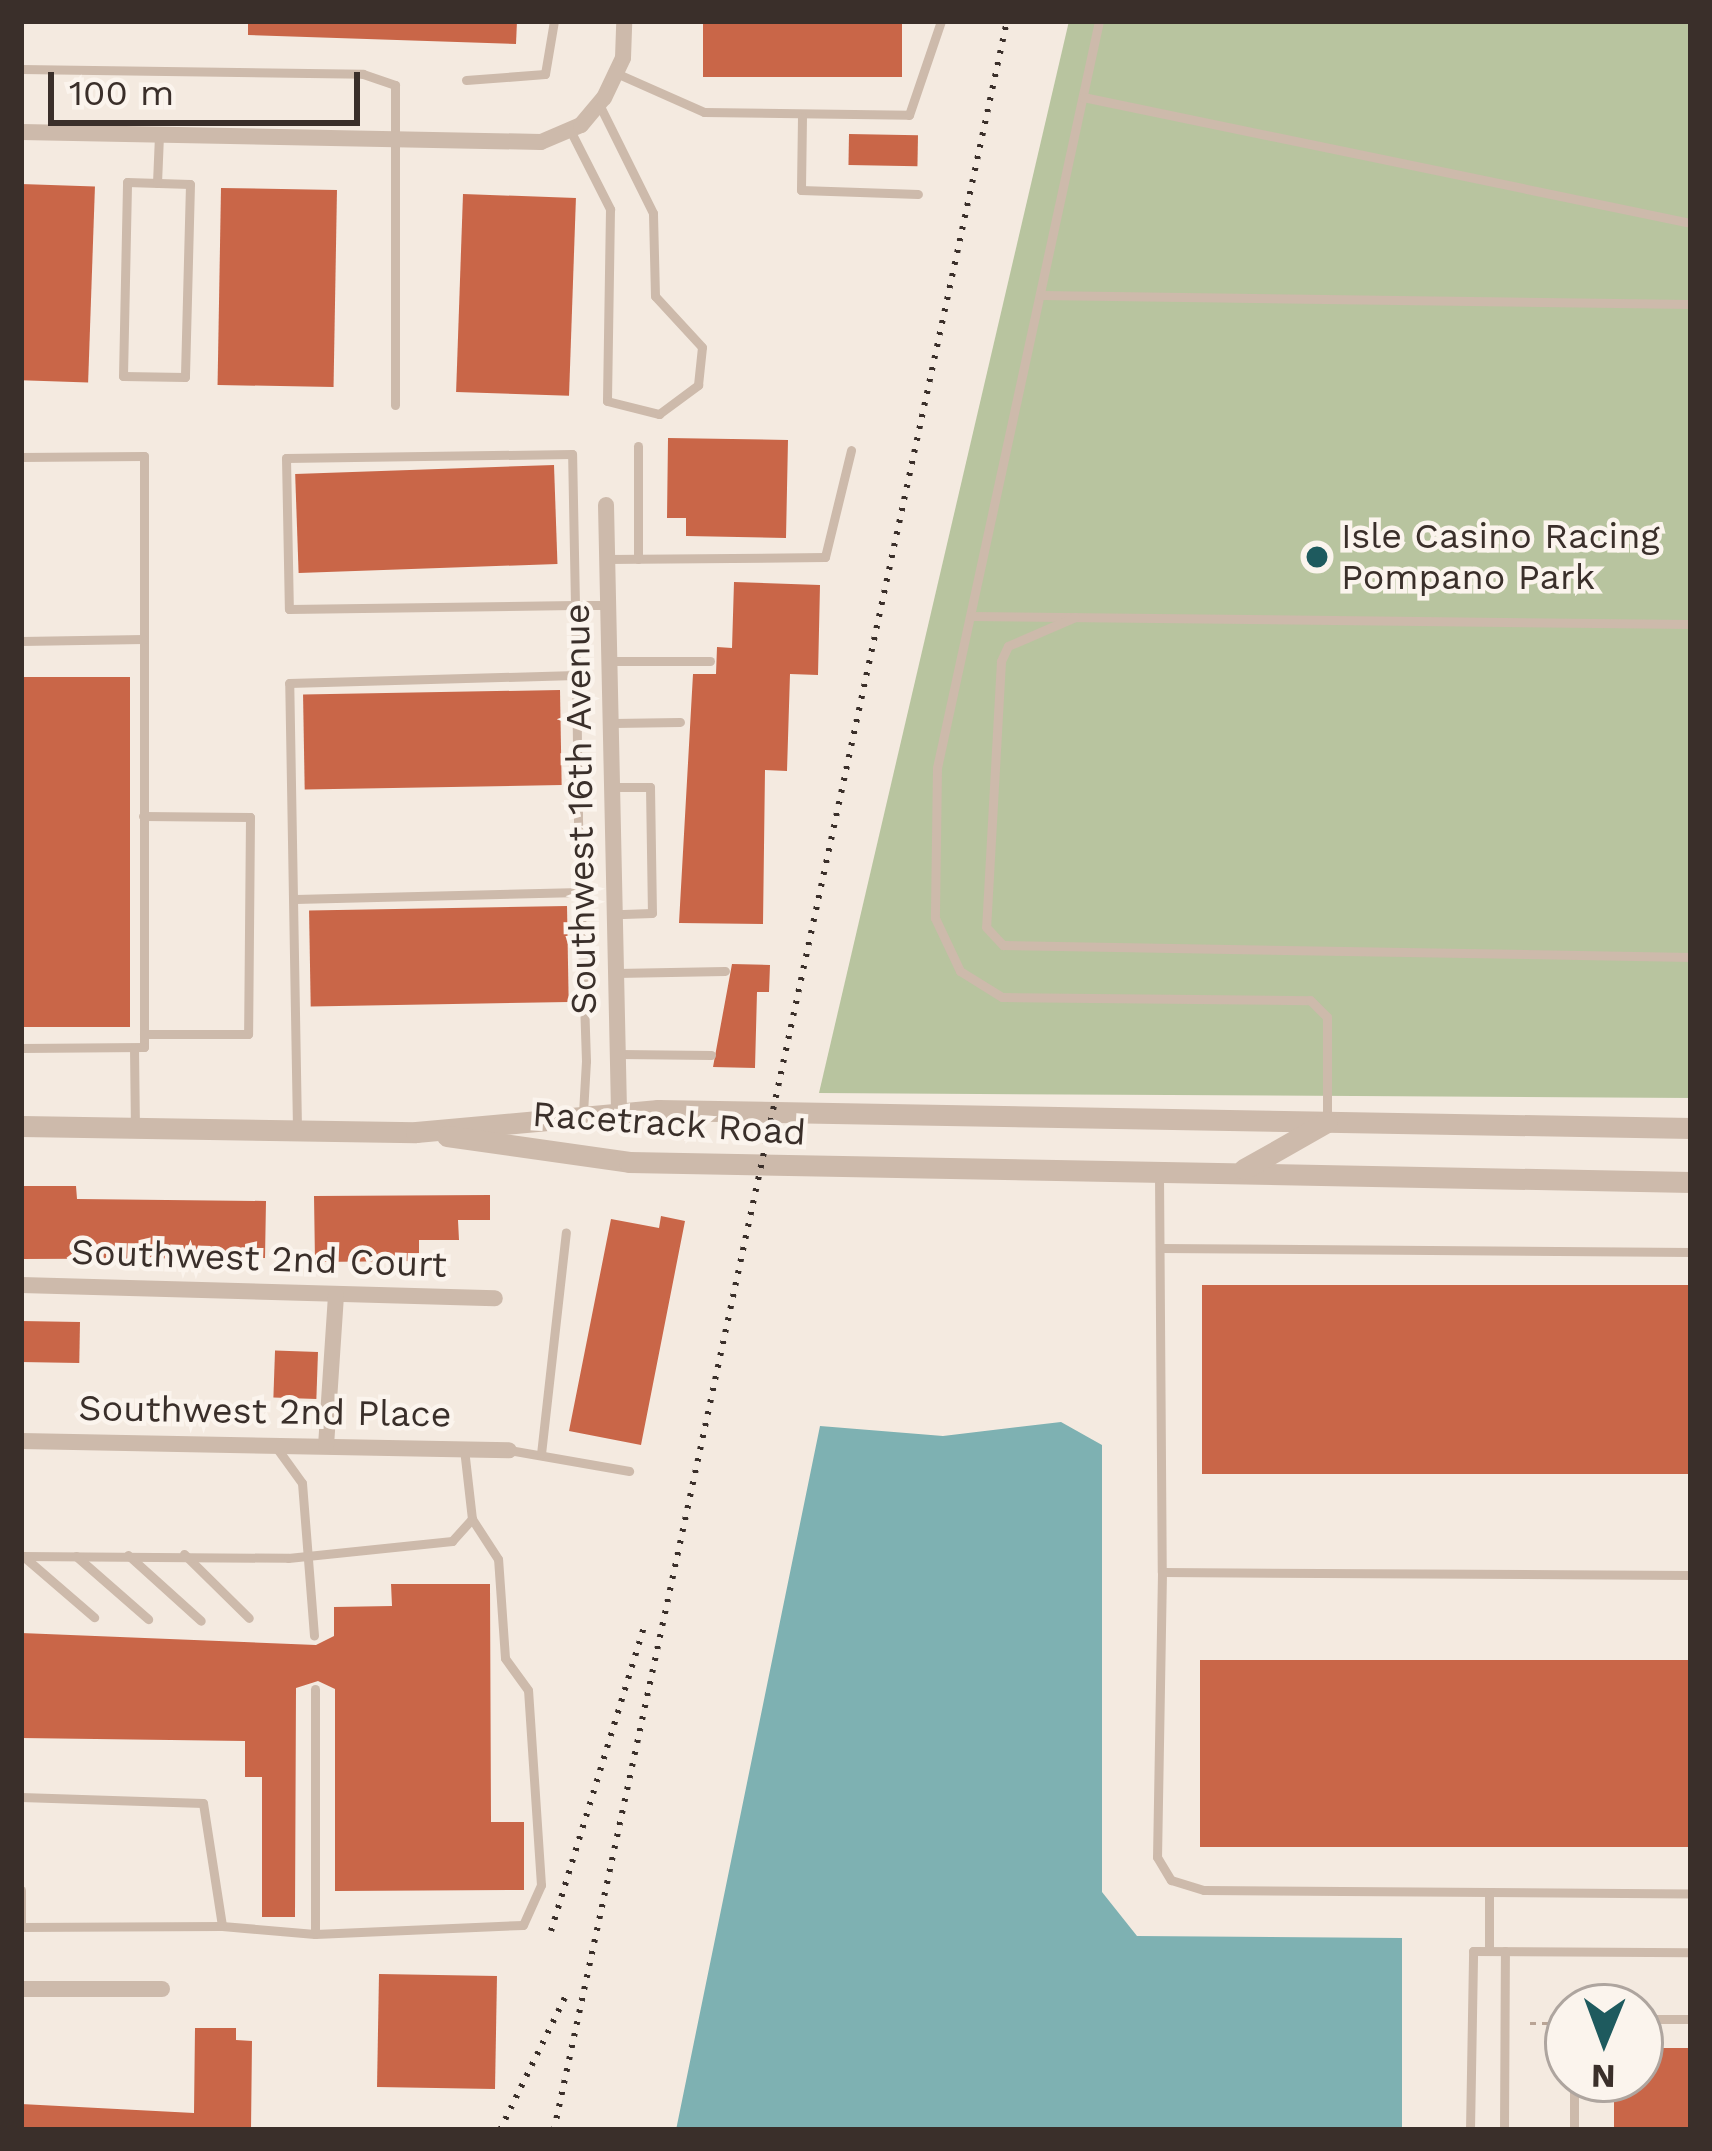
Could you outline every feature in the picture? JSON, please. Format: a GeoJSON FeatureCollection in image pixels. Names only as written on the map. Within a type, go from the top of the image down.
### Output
{"type":"FeatureCollection","features":[{"type":"Feature","properties":{"kind":"street"},"geometry":{"type":"LineString","coordinates":[[21,132],[541,142],[570,130],[602,101],[616,73],[624,21]]}},
{"type":"Feature","properties":{"kind":"street","name":"Southwest 16th Avenue"},"geometry":{"type":"LineString","coordinates":[[606,505],[620,1111]]}},
{"type":"Feature","properties":{"kind":"street","name":"Racetrack Road"},"geometry":{"type":"LineString","coordinates":[[416,1132],[620,1111],[1691,1128]]}},
{"type":"Feature","properties":{"kind":"street"},"geometry":{"type":"LineString","coordinates":[[1232,1173],[1298,1148],[1328,1122]]}},
{"type":"Feature","properties":{"kind":"street"},"geometry":{"type":"LineString","coordinates":[[21,1126],[416,1132]]}},
{"type":"Feature","properties":{"kind":"street","name":"Racetrack Road"},"geometry":{"type":"LineString","coordinates":[[416,1132],[629,1162],[1691,1182]]}},
{"type":"Feature","properties":{"kind":"street","name":"Southwest 2nd Court"},"geometry":{"type":"LineString","coordinates":[[21,1285],[495,1298]]}},
{"type":"Feature","properties":{"kind":"street"},"geometry":{"type":"LineString","coordinates":[[326,1446],[336,1295]]}},
{"type":"Feature","properties":{"kind":"street","name":"Southwest 2nd Place"},"geometry":{"type":"LineString","coordinates":[[21,1441],[508,1450]]}},
{"type":"Feature","properties":{"kind":"street"},"geometry":{"type":"LineString","coordinates":[[21,1990],[162,1989]]}},
{"type":"Feature","properties":{"kind":"lane"},"geometry":{"type":"LineString","coordinates":[[466,80],[545,74],[554,21]]}},
{"type":"Feature","properties":{"kind":"lane"},"geometry":{"type":"LineString","coordinates":[[616,73],[704,112],[909,115],[941,21]]}},
{"type":"Feature","properties":{"kind":"lane"},"geometry":{"type":"LineString","coordinates":[[1099,21],[937,768],[935,918],[960,971],[1002,997],[1310,1000],[1327,1017],[1328,1122]]}},
{"type":"Feature","properties":{"kind":"lane"},"geometry":{"type":"LineString","coordinates":[[21,69],[363,74],[395,85],[395,405]]}},
{"type":"Feature","properties":{"kind":"lane"},"geometry":{"type":"LineString","coordinates":[[1083,97],[1691,224]]}},
{"type":"Feature","properties":{"kind":"lane"},"geometry":{"type":"LineString","coordinates":[[570,130],[610,209],[607,401],[659,414],[698,385],[702,347],[655,296],[653,213],[602,101]]}},
{"type":"Feature","properties":{"kind":"lane"},"geometry":{"type":"LineString","coordinates":[[802,117],[802,190],[918,194]]}},
{"type":"Feature","properties":{"kind":"lane"},"geometry":{"type":"LineString","coordinates":[[157,183],[159,136]]}},
{"type":"Feature","properties":{"kind":"lane"},"geometry":{"type":"LineString","coordinates":[[127,182],[157,183],[190,184],[185,377],[123,376],[127,182]]}},
{"type":"Feature","properties":{"kind":"lane"},"geometry":{"type":"LineString","coordinates":[[1040,295],[1691,304]]}},
{"type":"Feature","properties":{"kind":"lane"},"geometry":{"type":"LineString","coordinates":[[638,446],[638,559]]}},
{"type":"Feature","properties":{"kind":"lane"},"geometry":{"type":"LineString","coordinates":[[607,559],[825,557],[851,450]]}},
{"type":"Feature","properties":{"kind":"lane"},"geometry":{"type":"LineString","coordinates":[[583,1112],[581,892],[576,675],[575,604],[572,454],[286,458],[289,609],[575,604],[609,605]]}},
{"type":"Feature","properties":{"kind":"lane"},"geometry":{"type":"LineString","coordinates":[[21,457],[143,456],[144,1034],[134,1048],[135,1127]]}},
{"type":"Feature","properties":{"kind":"lane"},"geometry":{"type":"LineString","coordinates":[[971,616],[1691,624]]}},
{"type":"Feature","properties":{"kind":"lane"},"geometry":{"type":"LineString","coordinates":[[1075,617],[1021,639],[1001,661],[986,926],[1004,945],[1691,957]]}},
{"type":"Feature","properties":{"kind":"lane"},"geometry":{"type":"LineString","coordinates":[[21,640],[143,639]]}},
{"type":"Feature","properties":{"kind":"lane"},"geometry":{"type":"LineString","coordinates":[[611,661],[710,661]]}},
{"type":"Feature","properties":{"kind":"lane"},"geometry":{"type":"LineString","coordinates":[[297,1130],[289,683],[576,675]]}},
{"type":"Feature","properties":{"kind":"lane"},"geometry":{"type":"LineString","coordinates":[[614,723],[680,722]]}},
{"type":"Feature","properties":{"kind":"lane"},"geometry":{"type":"LineString","coordinates":[[614,787],[650,787],[652,913],[616,914]]}},
{"type":"Feature","properties":{"kind":"lane"},"geometry":{"type":"LineString","coordinates":[[143,816],[250,817],[248,1034],[144,1034]]}},
{"type":"Feature","properties":{"kind":"lane"},"geometry":{"type":"LineString","coordinates":[[295,899],[581,892]]}},
{"type":"Feature","properties":{"kind":"lane"},"geometry":{"type":"LineString","coordinates":[[616,973],[725,971]]}},
{"type":"Feature","properties":{"kind":"lane"},"geometry":{"type":"LineString","coordinates":[[21,1048],[134,1048]]}},
{"type":"Feature","properties":{"kind":"lane"},"geometry":{"type":"LineString","coordinates":[[620,1054],[711,1055]]}},
{"type":"Feature","properties":{"kind":"lane"},"geometry":{"type":"LineString","coordinates":[[1159,1172],[1161,1872],[1204,1890],[1691,1893]]}},
{"type":"Feature","properties":{"kind":"lane"},"geometry":{"type":"LineString","coordinates":[[541,1454],[566,1232]]}},
{"type":"Feature","properties":{"kind":"lane"},"geometry":{"type":"LineString","coordinates":[[1160,1248],[1691,1252]]}},
{"type":"Feature","properties":{"kind":"lane"},"geometry":{"type":"LineString","coordinates":[[275,1444],[302,1483],[313,1548],[314,1636]]}},
{"type":"Feature","properties":{"kind":"lane"},"geometry":{"type":"LineString","coordinates":[[21,1890],[21,1927],[221,1926],[315,1934],[523,1925],[541,1885],[528,1690],[505,1658],[498,1559],[472,1520],[464,1449]]}},
{"type":"Feature","properties":{"kind":"lane"},"geometry":{"type":"LineString","coordinates":[[508,1450],[629,1471]]}},
{"type":"Feature","properties":{"kind":"lane"},"geometry":{"type":"LineString","coordinates":[[22,1556],[289,1558],[313,1548],[452,1541],[472,1520]]}},
{"type":"Feature","properties":{"kind":"lane"},"geometry":{"type":"LineString","coordinates":[[184,1554],[249,1618]]}},
{"type":"Feature","properties":{"kind":"lane"},"geometry":{"type":"LineString","coordinates":[[128,1555],[201,1621]]}},
{"type":"Feature","properties":{"kind":"lane"},"geometry":{"type":"LineString","coordinates":[[22,1556],[94,1617]]}},
{"type":"Feature","properties":{"kind":"lane"},"geometry":{"type":"LineString","coordinates":[[76,1556],[148,1619]]}},
{"type":"Feature","properties":{"kind":"lane"},"geometry":{"type":"LineString","coordinates":[[1162,1572],[1691,1575]]}},
{"type":"Feature","properties":{"kind":"lane"},"geometry":{"type":"LineString","coordinates":[[315,1689],[315,1934]]}},
{"type":"Feature","properties":{"kind":"lane"},"geometry":{"type":"LineString","coordinates":[[21,1797],[203,1803],[221,1926]]}},
{"type":"Feature","properties":{"kind":"lane"},"geometry":{"type":"LineString","coordinates":[[1489,1892],[1489,1951]]}},
{"type":"Feature","properties":{"kind":"lane"},"geometry":{"type":"LineString","coordinates":[[1470,2130],[1473,1951],[1691,1952]]}},
{"type":"Feature","properties":{"kind":"lane"},"geometry":{"type":"LineString","coordinates":[[1504,2130],[1505,1951]]}},
{"type":"Feature","properties":{"kind":"path"},"geometry":{"type":"LineString","coordinates":[[1530,2023],[1544,2023]]}},
{"type":"Feature","properties":{"kind":"green space","name":"Isle Casino Racing Pompano Park"},"geometry":{"type":"Polygon","coordinates":[[[1069,21],[1691,21],[1691,1098],[819,1093],[1069,21]]]}},
{"type":"Feature","properties":{"kind":"water"},"geometry":{"type":"Polygon","coordinates":[[[1061,1422],[1102,1445],[1102,1892],[1137,1936],[1402,1938],[1402,2130],[676,2130],[820,1426],[943,1436],[1061,1422]]]}},
{"type":"Feature","properties":{"kind":"building"},"geometry":{"type":"Polygon","coordinates":[[[248,21],[517,21],[516,44],[248,35],[248,21]]]}},
{"type":"Feature","properties":{"kind":"building"},"geometry":{"type":"Polygon","coordinates":[[[703,21],[902,21],[902,77],[703,77],[703,21]]]}},
{"type":"Feature","properties":{"kind":"building"},"geometry":{"type":"Polygon","coordinates":[[[849,134],[918,135],[917,166],[848,165],[849,134]]]}},
{"type":"Feature","properties":{"kind":"building"},"geometry":{"type":"Polygon","coordinates":[[[21,184],[95,187],[88,382],[21,380],[21,184]]]}},
{"type":"Feature","properties":{"kind":"building"},"geometry":{"type":"Polygon","coordinates":[[[221,188],[337,190],[334,387],[218,385],[221,188]]]}},
{"type":"Feature","properties":{"kind":"building"},"geometry":{"type":"Polygon","coordinates":[[[463,194],[576,198],[569,396],[456,392],[463,194]]]}},
{"type":"Feature","properties":{"kind":"building"},"geometry":{"type":"Polygon","coordinates":[[[668,438],[788,440],[786,538],[686,536],[686,518],[667,518],[668,438]]]}},
{"type":"Feature","properties":{"kind":"building"},"geometry":{"type":"Polygon","coordinates":[[[554,465],[557,564],[299,573],[295,474],[554,465]]]}},
{"type":"Feature","properties":{"kind":"building"},"geometry":{"type":"Polygon","coordinates":[[[734,582],[820,585],[818,675],[790,674],[787,771],[765,770],[763,924],[679,923],[693,674],[716,674],[717,647],[732,648],[734,582]]]}},
{"type":"Feature","properties":{"kind":"building"},"geometry":{"type":"Polygon","coordinates":[[[21,677],[130,677],[130,1027],[21,1027],[21,677]]]}},
{"type":"Feature","properties":{"kind":"building"},"geometry":{"type":"Polygon","coordinates":[[[560,690],[562,785],[305,789],[303,694],[560,690]]]}},
{"type":"Feature","properties":{"kind":"building"},"geometry":{"type":"Polygon","coordinates":[[[567,906],[569,1002],[311,1006],[309,911],[567,906]]]}},
{"type":"Feature","properties":{"kind":"building"},"geometry":{"type":"Polygon","coordinates":[[[732,964],[770,965],[769,992],[757,992],[755,1068],[713,1067],[732,964]]]}},
{"type":"Feature","properties":{"kind":"building"},"geometry":{"type":"Polygon","coordinates":[[[21,1186],[76,1186],[77,1199],[266,1201],[265,1258],[21,1259],[21,1186]]]}},
{"type":"Feature","properties":{"kind":"building"},"geometry":{"type":"Polygon","coordinates":[[[490,1195],[490,1220],[458,1220],[459,1240],[419,1240],[419,1261],[315,1262],[314,1196],[490,1195]]]}},
{"type":"Feature","properties":{"kind":"building"},"geometry":{"type":"Polygon","coordinates":[[[661,1216],[685,1221],[641,1445],[569,1431],[611,1219],[659,1228],[661,1216]]]}},
{"type":"Feature","properties":{"kind":"building"},"geometry":{"type":"Polygon","coordinates":[[[1202,1285],[1691,1285],[1691,1474],[1202,1474],[1202,1285]]]}},
{"type":"Feature","properties":{"kind":"building"},"geometry":{"type":"Polygon","coordinates":[[[21,1321],[80,1322],[79,1363],[21,1362],[21,1321]]]}},
{"type":"Feature","properties":{"kind":"building"},"geometry":{"type":"Polygon","coordinates":[[[275,1350],[318,1352],[316,1399],[273,1397],[275,1350]]]}},
{"type":"Feature","properties":{"kind":"building"},"geometry":{"type":"Polygon","coordinates":[[[391,1584],[490,1584],[491,1822],[524,1822],[524,1890],[335,1891],[335,1689],[318,1681],[296,1688],[295,1917],[262,1917],[262,1777],[245,1777],[245,1741],[21,1738],[21,1633],[316,1645],[334,1636],[334,1607],[392,1606],[391,1584]]]}},
{"type":"Feature","properties":{"kind":"building"},"geometry":{"type":"Polygon","coordinates":[[[1200,1660],[1691,1660],[1691,1847],[1200,1847],[1200,1660]]]}},
{"type":"Feature","properties":{"kind":"building"},"geometry":{"type":"Polygon","coordinates":[[[379,1974],[497,1976],[495,2089],[377,2087],[379,1974]]]}},
{"type":"Feature","properties":{"kind":"building"},"geometry":{"type":"Polygon","coordinates":[[[195,2028],[236,2028],[236,2040],[252,2041],[251,2130],[21,2130],[21,2104],[194,2113],[195,2028]]]}},
{"type":"Feature","properties":{"kind":"building"},"geometry":{"type":"Polygon","coordinates":[[[1664,2048],[1691,2048],[1691,2130],[1614,2130],[1614,2103],[1664,2103],[1664,2048]]]}},
{"type":"Feature","properties":{"kind":"railway"},"geometry":{"type":"LineString","coordinates":[[554,2130],[1007,21]]}},
{"type":"Feature","properties":{"kind":"railway"},"geometry":{"type":"LineString","coordinates":[[551,1931],[645,1624]]}},
{"type":"Feature","properties":{"kind":"railway"},"geometry":{"type":"LineString","coordinates":[[500,2130],[568,1991]]}},
{"type":"Feature","properties":{"kind":"place","name":"Isle Casino Racing Pompano Park"},"geometry":{"type":"Point","coordinates":[1317,557]}}]}
